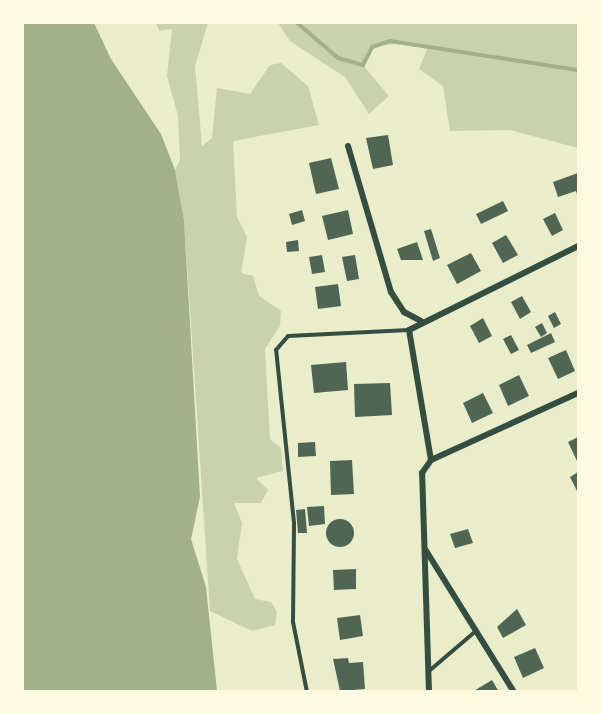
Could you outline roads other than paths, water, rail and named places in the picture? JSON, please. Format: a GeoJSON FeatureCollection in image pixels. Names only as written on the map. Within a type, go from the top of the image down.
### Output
{"type":"FeatureCollection","features":[{"type":"Feature","properties":{"kind":"street"},"geometry":{"type":"LineString","coordinates":[[348,146],[391,292],[404,312],[421,321]]}},
{"type":"Feature","properties":{"kind":"street"},"geometry":{"type":"LineString","coordinates":[[431,460],[409,330],[421,321],[483,297],[579,246]]}},
{"type":"Feature","properties":{"kind":"street"},"geometry":{"type":"LineString","coordinates":[[429,692],[422,473],[431,460],[579,393]]}},
{"type":"Feature","properties":{"kind":"street"},"geometry":{"type":"LineString","coordinates":[[424,549],[478,629],[514,692]]}},
{"type":"Feature","properties":{"kind":"lane"},"geometry":{"type":"LineString","coordinates":[[307,692],[293,622],[294,523],[276,350],[288,336],[409,330]]}},
{"type":"Feature","properties":{"kind":"lane"},"geometry":{"type":"LineString","coordinates":[[428,671],[478,629]]}},
{"type":"Feature","properties":{"kind":"waterway"},"geometry":{"type":"LineString","coordinates":[[296,22],[338,58],[363,65],[372,47],[390,41],[578,70]]}}]}
